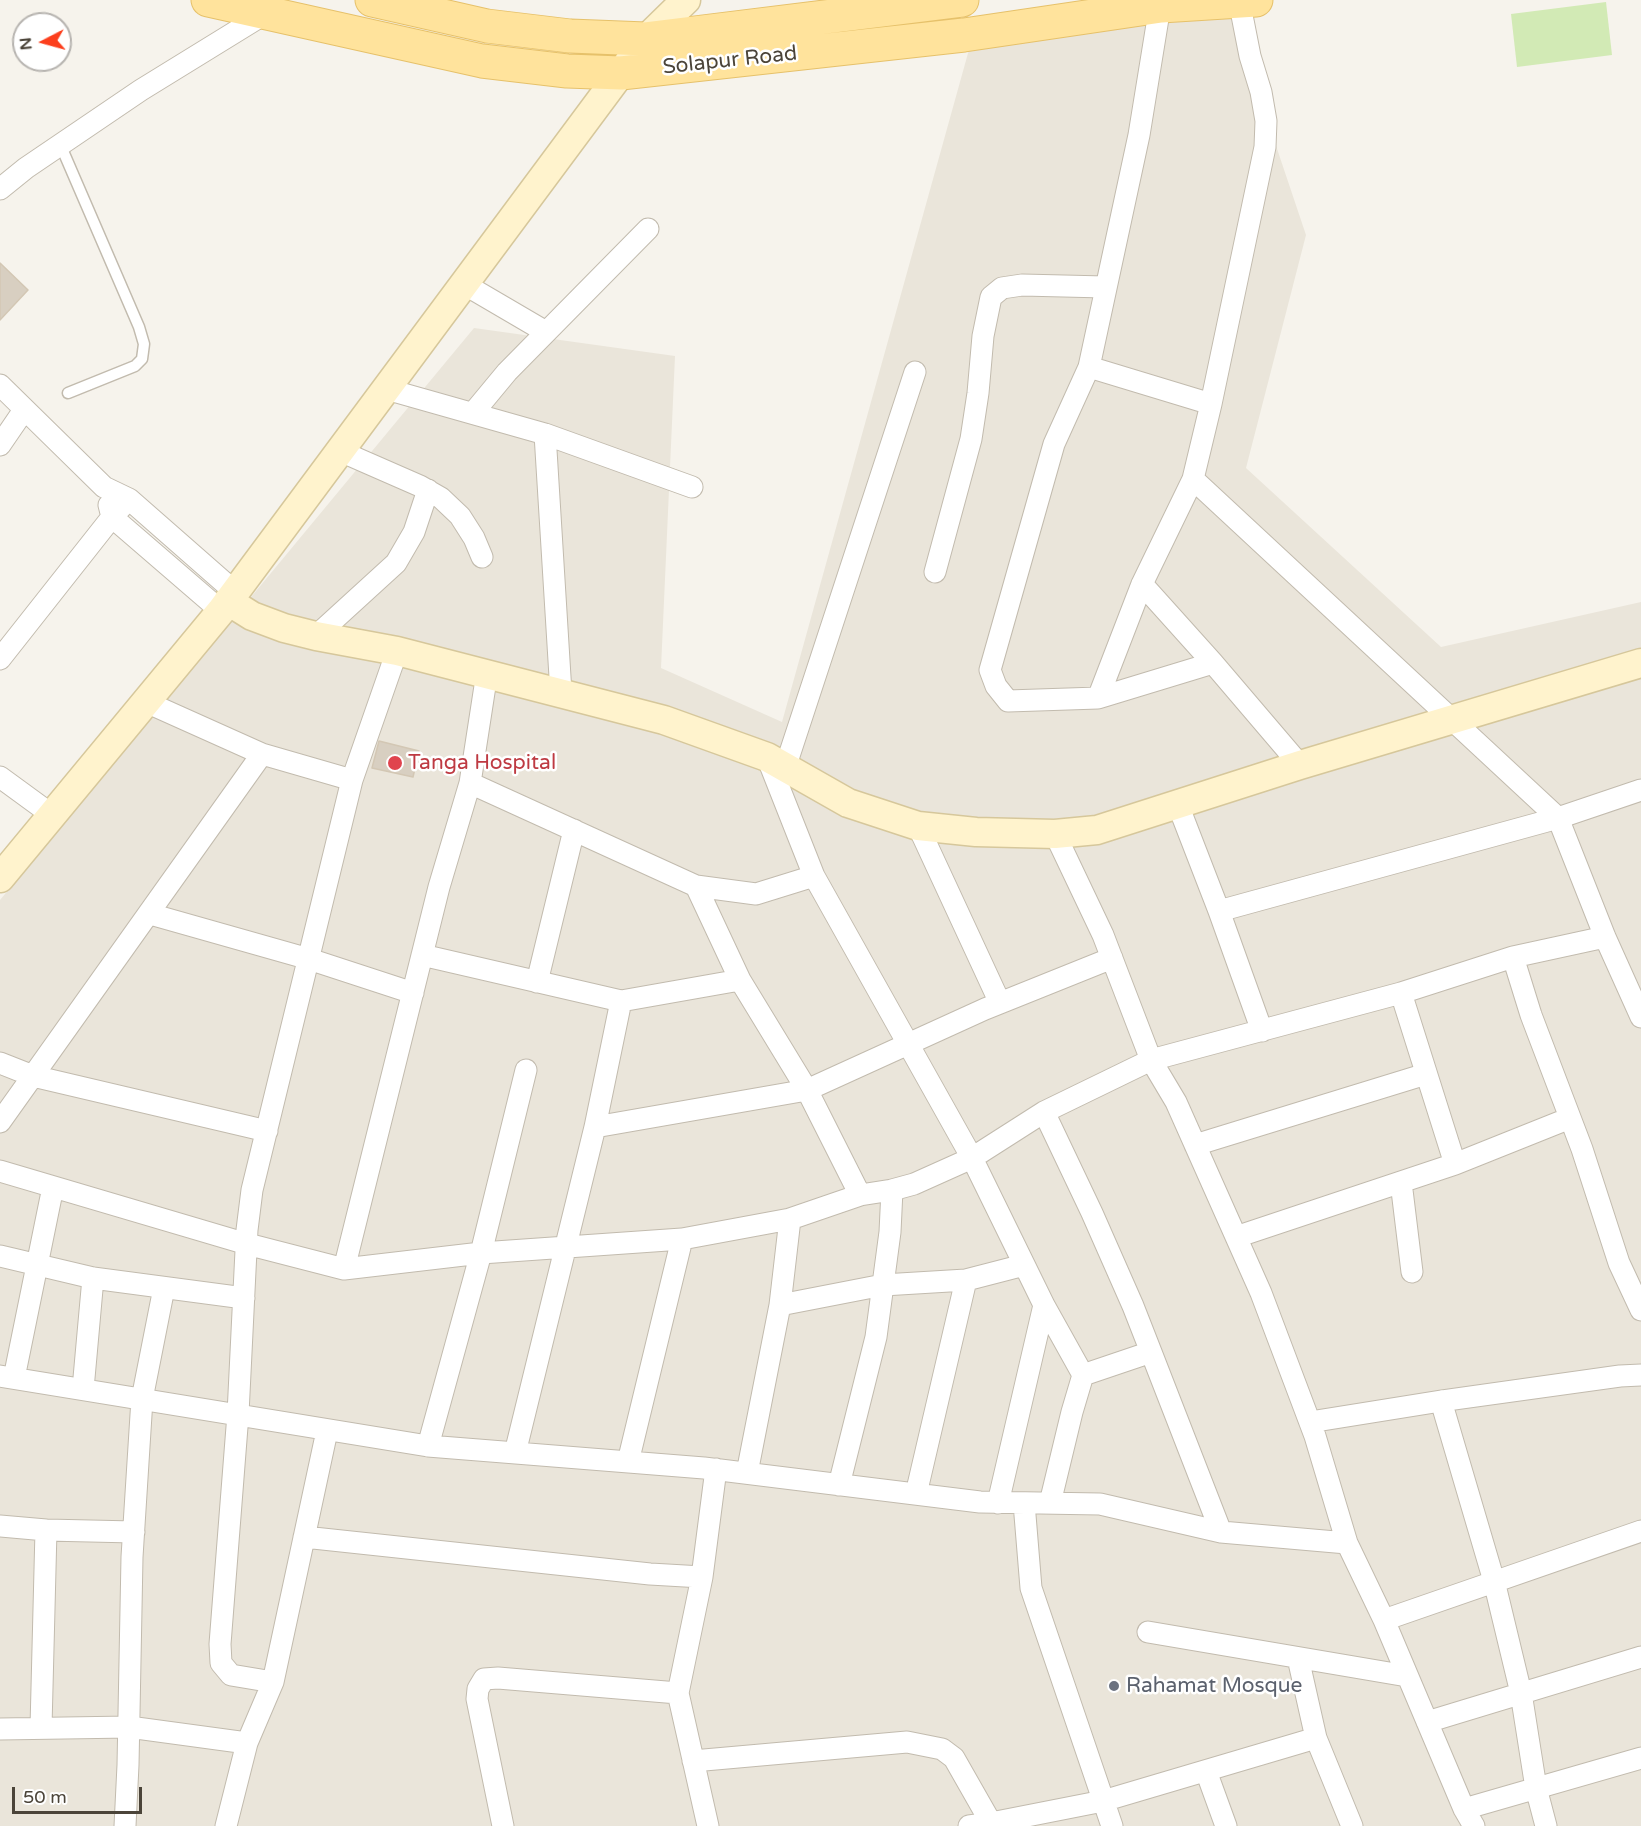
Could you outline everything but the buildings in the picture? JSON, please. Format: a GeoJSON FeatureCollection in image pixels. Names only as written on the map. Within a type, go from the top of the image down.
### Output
{"type":"FeatureCollection","features":[{"type":"Feature","properties":{"kind":"main road","name":"Solapur Road"},"geometry":{"type":"LineString","coordinates":[[208,0],[482,61],[567,71],[621,74],[964,35],[1161,3],[1245,0]]}},
{"type":"Feature","properties":{"kind":"main road","name":"Solapur Road"},"geometry":{"type":"LineString","coordinates":[[372,0],[487,26],[570,36],[646,39],[962,0]]}},
{"type":"Feature","properties":{"kind":"street"},"geometry":{"type":"LineString","coordinates":[[0,878],[228,601],[646,39],[686,0]]}},
{"type":"Feature","properties":{"kind":"street"},"geometry":{"type":"LineString","coordinates":[[1098,699],[1142,584],[1192,479],[1211,404],[1265,147],[1266,121],[1261,92],[1250,56],[1245,0]]}},
{"type":"Feature","properties":{"kind":"street"},"geometry":{"type":"LineString","coordinates":[[1161,3],[1139,135],[1089,367],[1054,444],[990,670],[996,686],[1008,701],[1098,699],[1213,663]]}},
{"type":"Feature","properties":{"kind":"street"},"geometry":{"type":"LineString","coordinates":[[0,189],[60,144],[141,90],[266,14]]}},
{"type":"Feature","properties":{"kind":"street"},"geometry":{"type":"LineString","coordinates":[[472,413],[493,386],[648,229]]}},
{"type":"Feature","properties":{"kind":"street"},"geometry":{"type":"LineString","coordinates":[[464,284],[546,332]]}},
{"type":"Feature","properties":{"kind":"street"},"geometry":{"type":"LineString","coordinates":[[935,572],[971,439],[984,327],[991,297],[1002,288],[1022,285],[1105,287]]}},
{"type":"Feature","properties":{"kind":"street"},"geometry":{"type":"LineString","coordinates":[[1089,367],[1211,404]]}},
{"type":"Feature","properties":{"kind":"street"},"geometry":{"type":"LineString","coordinates":[[915,372],[776,763],[814,876],[972,1158],[1044,1305],[1083,1375],[1050,1503]]}},
{"type":"Feature","properties":{"kind":"street"},"geometry":{"type":"LineString","coordinates":[[0,385],[104,487],[129,499],[228,601]]}},
{"type":"Feature","properties":{"kind":"street"},"geometry":{"type":"LineString","coordinates":[[386,389],[545,434],[692,487]]}},
{"type":"Feature","properties":{"kind":"street"},"geometry":{"type":"LineString","coordinates":[[0,445],[24,410]]}},
{"type":"Feature","properties":{"kind":"street"},"geometry":{"type":"LineString","coordinates":[[545,434],[561,693]]}},
{"type":"Feature","properties":{"kind":"street"},"geometry":{"type":"LineString","coordinates":[[340,451],[441,498],[460,516],[474,538],[482,557]]}},
{"type":"Feature","properties":{"kind":"street"},"geometry":{"type":"LineString","coordinates":[[1192,479],[1453,718],[1558,818],[1605,937],[1641,1017]]}},
{"type":"Feature","properties":{"kind":"street"},"geometry":{"type":"LineString","coordinates":[[104,487],[112,517],[252,616],[284,628],[397,651],[664,720],[776,763],[848,803],[918,826],[976,832],[1055,834],[1097,830],[1453,718],[1641,663]]}},
{"type":"Feature","properties":{"kind":"street"},"geometry":{"type":"LineString","coordinates":[[316,636],[396,563],[414,532],[428,490]]}},
{"type":"Feature","properties":{"kind":"street"},"geometry":{"type":"LineString","coordinates":[[0,659],[112,517],[129,499]]}},
{"type":"Feature","properties":{"kind":"street"},"geometry":{"type":"LineString","coordinates":[[1142,584],[1300,765]]}},
{"type":"Feature","properties":{"kind":"street"},"geometry":{"type":"LineString","coordinates":[[273,1682],[231,1675],[221,1663],[220,1644],[252,1190],[352,780],[397,651]]}},
{"type":"Feature","properties":{"kind":"street"},"geometry":{"type":"LineString","coordinates":[[344,1269],[439,887],[470,783],[487,673]]}},
{"type":"Feature","properties":{"kind":"street"},"geometry":{"type":"LineString","coordinates":[[146,702],[262,754],[352,780]]}},
{"type":"Feature","properties":{"kind":"street"},"geometry":{"type":"LineString","coordinates":[[0,1122],[262,754]]}},
{"type":"Feature","properties":{"kind":"street"},"geometry":{"type":"LineString","coordinates":[[0,777],[52,815]]}},
{"type":"Feature","properties":{"kind":"street"},"geometry":{"type":"LineString","coordinates":[[470,783],[696,886],[756,894],[814,876]]}},
{"type":"Feature","properties":{"kind":"street"},"geometry":{"type":"LineString","coordinates":[[1219,911],[1558,818],[1641,790]]}},
{"type":"Feature","properties":{"kind":"street"},"geometry":{"type":"LineString","coordinates":[[1178,805],[1262,1031]]}},
{"type":"Feature","properties":{"kind":"street"},"geometry":{"type":"LineString","coordinates":[[918,826],[1000,1003]]}},
{"type":"Feature","properties":{"kind":"street"},"geometry":{"type":"LineString","coordinates":[[537,982],[574,830]]}},
{"type":"Feature","properties":{"kind":"street"},"geometry":{"type":"LineString","coordinates":[[1055,834],[1112,958],[1151,1060],[1176,1102],[1261,1293],[1310,1422],[1347,1543],[1384,1620],[1469,1818],[1536,1788],[1641,1758]]}},
{"type":"Feature","properties":{"kind":"street"},"geometry":{"type":"LineString","coordinates":[[696,886],[740,980],[807,1090],[860,1195]]}},
{"type":"Feature","properties":{"kind":"street"},"geometry":{"type":"LineString","coordinates":[[150,914],[309,959],[412,993]]}},
{"type":"Feature","properties":{"kind":"street"},"geometry":{"type":"LineString","coordinates":[[0,1172],[247,1244],[344,1269],[481,1253],[681,1239],[790,1219],[860,1195],[914,1184],[972,1158],[1044,1112],[1151,1060],[1401,993],[1514,957],[1605,937]]}},
{"type":"Feature","properties":{"kind":"street"},"geometry":{"type":"LineString","coordinates":[[422,955],[621,1001],[740,980]]}},
{"type":"Feature","properties":{"kind":"street"},"geometry":{"type":"LineString","coordinates":[[1514,957],[1531,1015],[1570,1118],[1619,1263],[1641,1310]]}},
{"type":"Feature","properties":{"kind":"street"},"geometry":{"type":"LineString","coordinates":[[596,1127],[807,1090],[1000,1003],[1112,958]]}},
{"type":"Feature","properties":{"kind":"street"},"geometry":{"type":"LineString","coordinates":[[1401,993],[1455,1164]]}},
{"type":"Feature","properties":{"kind":"street"},"geometry":{"type":"LineString","coordinates":[[515,1453],[596,1127],[621,1001]]}},
{"type":"Feature","properties":{"kind":"street"},"geometry":{"type":"LineString","coordinates":[[0,1063],[33,1076],[267,1131]]}},
{"type":"Feature","properties":{"kind":"street"},"geometry":{"type":"LineString","coordinates":[[428,1446],[481,1253],[526,1070]]}},
{"type":"Feature","properties":{"kind":"street"},"geometry":{"type":"LineString","coordinates":[[1195,1145],[1426,1074]]}},
{"type":"Feature","properties":{"kind":"street"},"geometry":{"type":"LineString","coordinates":[[1044,1112],[1133,1306],[1221,1532]]}},
{"type":"Feature","properties":{"kind":"street"},"geometry":{"type":"LineString","coordinates":[[1236,1237],[1455,1164],[1570,1118]]}},
{"type":"Feature","properties":{"kind":"street"},"geometry":{"type":"LineString","coordinates":[[1401,1182],[1412,1272]]}},
{"type":"Feature","properties":{"kind":"street"},"geometry":{"type":"LineString","coordinates":[[53,1187],[7,1377],[428,1446],[716,1469],[998,1503],[1100,1504],[1221,1532],[1347,1543]]}},
{"type":"Feature","properties":{"kind":"street"},"geometry":{"type":"LineString","coordinates":[[839,1485],[876,1337],[890,1232],[892,1190]]}},
{"type":"Feature","properties":{"kind":"street"},"geometry":{"type":"LineString","coordinates":[[747,1473],[780,1305],[790,1219]]}},
{"type":"Feature","properties":{"kind":"street"},"geometry":{"type":"LineString","coordinates":[[628,1462],[681,1239]]}},
{"type":"Feature","properties":{"kind":"street"},"geometry":{"type":"LineString","coordinates":[[0,1256],[93,1278],[244,1298]]}},
{"type":"Feature","properties":{"kind":"street"},"geometry":{"type":"LineString","coordinates":[[780,1305],[883,1286],[966,1280],[1024,1265]]}},
{"type":"Feature","properties":{"kind":"street"},"geometry":{"type":"LineString","coordinates":[[83,1389],[93,1278]]}},
{"type":"Feature","properties":{"kind":"street"},"geometry":{"type":"LineString","coordinates":[[916,1494],[966,1280]]}},
{"type":"Feature","properties":{"kind":"street"},"geometry":{"type":"LineString","coordinates":[[125,1826],[134,1532],[142,1399],[164,1287]]}},
{"type":"Feature","properties":{"kind":"street"},"geometry":{"type":"LineString","coordinates":[[998,1503],[1044,1305]]}},
{"type":"Feature","properties":{"kind":"street"},"geometry":{"type":"LineString","coordinates":[[1083,1375],[1151,1352]]}},
{"type":"Feature","properties":{"kind":"street"},"geometry":{"type":"LineString","coordinates":[[1310,1422],[1441,1401],[1641,1375]]}},
{"type":"Feature","properties":{"kind":"street"},"geometry":{"type":"LineString","coordinates":[[1441,1401],[1494,1581],[1521,1693],[1536,1788],[1546,1826]]}},
{"type":"Feature","properties":{"kind":"street"},"geometry":{"type":"LineString","coordinates":[[226,1826],[247,1743],[273,1682],[327,1431]]}},
{"type":"Feature","properties":{"kind":"street"},"geometry":{"type":"LineString","coordinates":[[708,1826],[678,1693],[702,1577],[716,1469]]}},
{"type":"Feature","properties":{"kind":"street"},"geometry":{"type":"LineString","coordinates":[[1024,1503],[1031,1588],[1112,1826]]}},
{"type":"Feature","properties":{"kind":"street"},"geometry":{"type":"LineString","coordinates":[[0,1526],[46,1530],[134,1532]]}},
{"type":"Feature","properties":{"kind":"street"},"geometry":{"type":"LineString","coordinates":[[41,1727],[46,1530]]}},
{"type":"Feature","properties":{"kind":"street"},"geometry":{"type":"LineString","coordinates":[[1384,1620],[1641,1531]]}},
{"type":"Feature","properties":{"kind":"street"},"geometry":{"type":"LineString","coordinates":[[304,1537],[650,1574],[702,1577]]}},
{"type":"Feature","properties":{"kind":"street"},"geometry":{"type":"LineString","coordinates":[[1148,1632],[1407,1676]]}},
{"type":"Feature","properties":{"kind":"street"},"geometry":{"type":"LineString","coordinates":[[1427,1722],[1641,1657]]}},
{"type":"Feature","properties":{"kind":"street"},"geometry":{"type":"LineString","coordinates":[[1298,1658],[1316,1738],[1352,1826]]}},
{"type":"Feature","properties":{"kind":"street"},"geometry":{"type":"LineString","coordinates":[[503,1826],[477,1699],[478,1689],[484,1679],[498,1678],[678,1693]]}},
{"type":"Feature","properties":{"kind":"street"},"geometry":{"type":"LineString","coordinates":[[0,1729],[129,1727],[247,1743]]}},
{"type":"Feature","properties":{"kind":"street"},"geometry":{"type":"LineString","coordinates":[[969,1826],[991,1824],[1103,1801],[1316,1738]]}},
{"type":"Feature","properties":{"kind":"street"},"geometry":{"type":"LineString","coordinates":[[693,1761],[907,1742],[942,1749],[954,1758],[991,1824]]}},
{"type":"Feature","properties":{"kind":"street"},"geometry":{"type":"LineString","coordinates":[[1206,1771],[1226,1826]]}},
{"type":"Feature","properties":{"kind":"lane"},"geometry":{"type":"LineString","coordinates":[[60,144],[139,327],[144,344],[142,359],[135,366],[68,393]]}},
{"type":"Feature","properties":{"kind":"shaded area"},"geometry":{"type":"Polygon","coordinates":[[[1227,0],[1306,235],[1246,468],[1441,647],[1641,602],[1641,1826],[0,1826],[0,900],[474,328],[675,356],[661,668],[782,722],[970,46],[1227,0]]]}},
{"type":"Feature","properties":{"kind":"green space"},"geometry":{"type":"Polygon","coordinates":[[[1606,2],[1612,55],[1517,67],[1511,14],[1606,2]]]}},
{"type":"Feature","properties":{"kind":"place","name":"Tanga Hospital"},"geometry":{"type":"Point","coordinates":[395,763]}},
{"type":"Feature","properties":{"kind":"place","name":"Rahamat Mosque"},"geometry":{"type":"Point","coordinates":[1114,1686]}}]}
